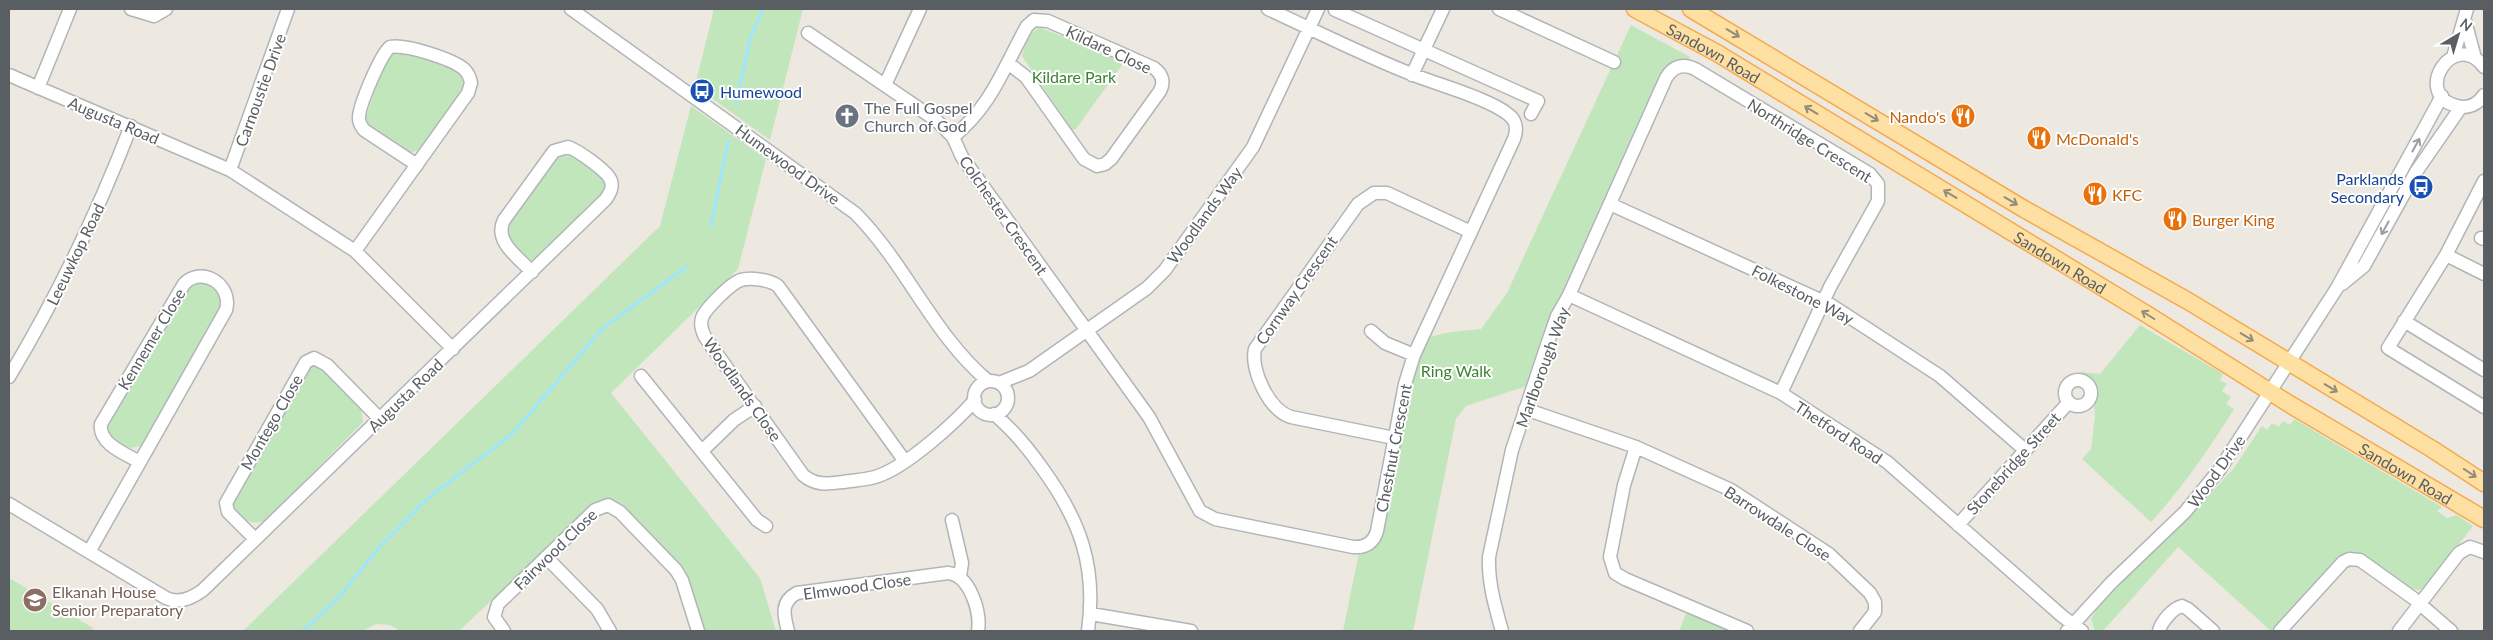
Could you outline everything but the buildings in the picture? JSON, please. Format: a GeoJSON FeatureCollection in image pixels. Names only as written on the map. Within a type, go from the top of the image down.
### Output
{"type":"FeatureCollection","features":[{"type":"Feature","properties":{"kind":"main road","name":"Sandown Road"},"geometry":{"type":"LineString","coordinates":[[1635,9],[1717,53],[2270,392],[2484,519]]}},
{"type":"Feature","properties":{"kind":"main road","name":"Sandown Road"},"geometry":{"type":"LineString","coordinates":[[1691,9],[2024,209],[2188,301],[2432,448],[2484,483]]}},
{"type":"Feature","properties":{"kind":"street"},"geometry":{"type":"LineString","coordinates":[[38,88],[70,9]]}},
{"type":"Feature","properties":{"kind":"street"},"geometry":{"type":"LineString","coordinates":[[131,9],[154,16],[166,9]]}},
{"type":"Feature","properties":{"kind":"street","name":"Carnoustie Drive"},"geometry":{"type":"LineString","coordinates":[[230,170],[288,9]]}},
{"type":"Feature","properties":{"kind":"street","name":"Humewood Drive"},"geometry":{"type":"LineString","coordinates":[[571,9],[855,213],[881,243],[964,359],[1006,389],[1007,401]]}},
{"type":"Feature","properties":{"kind":"street"},"geometry":{"type":"LineString","coordinates":[[886,85],[920,9]]}},
{"type":"Feature","properties":{"kind":"street"},"geometry":{"type":"LineString","coordinates":[[1268,9],[1309,27]]}},
{"type":"Feature","properties":{"kind":"street","name":"Woodlands Way"},"geometry":{"type":"LineString","coordinates":[[976,395],[994,382],[1029,371],[1147,288],[1165,270],[1254,147],[1318,9]]}},
{"type":"Feature","properties":{"kind":"street"},"geometry":{"type":"LineString","coordinates":[[1412,75],[1443,9]]}},
{"type":"Feature","properties":{"kind":"street"},"geometry":{"type":"LineString","coordinates":[[1499,9],[1614,62]]}},
{"type":"Feature","properties":{"kind":"street"},"geometry":{"type":"LineString","coordinates":[[1335,10],[1538,101],[1531,114]]}},
{"type":"Feature","properties":{"kind":"street"},"geometry":{"type":"LineString","coordinates":[[2453,57],[2466,15]]}},
{"type":"Feature","properties":{"kind":"street"},"geometry":{"type":"LineString","coordinates":[[2466,15],[2480,62]]}},
{"type":"Feature","properties":{"kind":"street","name":"Kildare Close"},"geometry":{"type":"LineString","coordinates":[[952,136],[966,126],[986,102],[1008,64],[1026,26],[1034,20],[1043,19],[1154,68],[1162,75],[1162,84],[1160,91],[1111,158],[1105,164],[1098,166],[1084,159],[1026,77],[1008,64]]}},
{"type":"Feature","properties":{"kind":"street","name":"Chestnut Crescent"},"geometry":{"type":"LineString","coordinates":[[1087,330],[1149,417],[1196,506],[1210,518],[1353,547],[1367,545],[1373,539],[1377,531],[1405,384],[1414,356],[1514,139],[1515,123],[1509,115],[1474,98],[1412,75],[1309,27]]}},
{"type":"Feature","properties":{"kind":"street","name":"Colchester Crescent"},"geometry":{"type":"LineString","coordinates":[[808,34],[936,120],[952,136],[962,157],[1087,330]]}},
{"type":"Feature","properties":{"kind":"street"},"geometry":{"type":"LineString","coordinates":[[356,252],[468,93],[471,83],[470,76],[456,64],[412,49],[390,47],[380,60],[361,110],[360,123],[364,130],[417,165]]}},
{"type":"Feature","properties":{"kind":"street"},"geometry":{"type":"LineString","coordinates":[[2480,62],[2465,55],[2453,57],[2444,63],[2438,74],[2437,86],[2442,96],[2450,103],[2461,107],[2481,101]]}},
{"type":"Feature","properties":{"kind":"street","name":"Marlborough Way"},"geometry":{"type":"LineString","coordinates":[[1502,631],[1490,584],[1489,556],[1512,450],[1557,316],[1569,295],[1668,74],[1679,66]]}},
{"type":"Feature","properties":{"kind":"street","name":"Northridge Crescent"},"geometry":{"type":"LineString","coordinates":[[1679,66],[1695,69],[1870,174],[1876,180],[1880,189],[1878,200],[1824,301]]}},
{"type":"Feature","properties":{"kind":"street","name":"Augusta Road"},"geometry":{"type":"LineString","coordinates":[[9,75],[230,170],[356,252],[452,349],[203,590],[189,599],[176,601],[166,598],[9,504]]}},
{"type":"Feature","properties":{"kind":"street","name":"Wood Drive"},"geometry":{"type":"LineString","coordinates":[[2074,629],[2111,583],[2200,496],[2337,288],[2442,96]]}},
{"type":"Feature","properties":{"kind":"street","name":"Wood Drive"},"geometry":{"type":"LineString","coordinates":[[2337,288],[2364,266],[2416,172],[2461,107]]}},
{"type":"Feature","properties":{"kind":"street","name":"Leeuwkop Road"},"geometry":{"type":"LineString","coordinates":[[9,377],[45,318],[83,243],[131,126]]}},
{"type":"Feature","properties":{"kind":"street"},"geometry":{"type":"LineString","coordinates":[[452,349],[532,272],[606,199],[610,192],[611,182],[606,173],[568,147],[554,151],[501,225],[501,239],[532,272]]}},
{"type":"Feature","properties":{"kind":"street"},"geometry":{"type":"LineString","coordinates":[[2484,181],[2446,255],[2389,346],[2390,350],[2484,407]]}},
{"type":"Feature","properties":{"kind":"street","name":"Cornway Crescent"},"geometry":{"type":"LineString","coordinates":[[1394,438],[1291,417],[1280,413],[1272,404],[1255,370],[1254,349],[1358,204],[1368,195],[1387,193],[1471,232]]}},
{"type":"Feature","properties":{"kind":"street","name":"Folkestone Way"},"geometry":{"type":"LineString","coordinates":[[1610,204],[1824,301],[1940,376],[2025,450]]}},
{"type":"Feature","properties":{"kind":"street"},"geometry":{"type":"LineString","coordinates":[[2446,255],[2484,274]]}},
{"type":"Feature","properties":{"kind":"street","name":"Kennemer Close"},"geometry":{"type":"LineString","coordinates":[[89,552],[140,462],[226,310],[228,300],[226,290],[203,276],[195,276],[184,284],[101,424],[101,433],[106,441],[140,462]]}},
{"type":"Feature","properties":{"kind":"street","name":"Woodlands Close"},"geometry":{"type":"LineString","coordinates":[[904,460],[782,290],[768,281],[744,280],[733,284],[706,310],[701,327],[705,337],[803,475],[814,482],[825,484],[870,478],[886,472],[904,460],[945,431],[976,395]]}},
{"type":"Feature","properties":{"kind":"street","name":"Thetford Road"},"geometry":{"type":"LineString","coordinates":[[1569,295],[1780,393],[1887,462],[2074,629]]}},
{"type":"Feature","properties":{"kind":"street"},"geometry":{"type":"LineString","coordinates":[[1780,393],[1824,301]]}},
{"type":"Feature","properties":{"kind":"street"},"geometry":{"type":"LineString","coordinates":[[2404,321],[2484,370]]}},
{"type":"Feature","properties":{"kind":"street"},"geometry":{"type":"LineString","coordinates":[[1371,331],[1385,343],[1414,356]]}},
{"type":"Feature","properties":{"kind":"street","name":"Montego Close"},"geometry":{"type":"LineString","coordinates":[[255,539],[228,512],[226,503],[306,362],[314,358],[327,365],[380,419]]}},
{"type":"Feature","properties":{"kind":"street","name":"Humewood Drive"},"geometry":{"type":"LineString","coordinates":[[964,359],[976,395],[989,414]]}},
{"type":"Feature","properties":{"kind":"street","name":"Woodlands Way"},"geometry":{"type":"LineString","coordinates":[[989,414],[1007,401],[1029,371]]}},
{"type":"Feature","properties":{"kind":"street"},"geometry":{"type":"LineString","coordinates":[[642,376],[757,520],[766,526]]}},
{"type":"Feature","properties":{"kind":"street"},"geometry":{"type":"LineString","coordinates":[[1007,401],[1024,444],[1062,498],[1079,529],[1090,569],[1091,614],[1088,631]]}},
{"type":"Feature","properties":{"kind":"street","name":"Stonebridge Street"},"geometry":{"type":"LineString","coordinates":[[1958,525],[2069,402]]}},
{"type":"Feature","properties":{"kind":"street"},"geometry":{"type":"LineString","coordinates":[[702,451],[734,420],[754,406]]}},
{"type":"Feature","properties":{"kind":"street","name":"Barrowdale Close"},"geometry":{"type":"LineString","coordinates":[[1525,409],[1636,447],[1731,490],[1828,554],[1870,593],[1875,602],[1873,616],[1860,631]]}},
{"type":"Feature","properties":{"kind":"street"},"geometry":{"type":"LineString","coordinates":[[989,414],[1024,444]]}},
{"type":"Feature","properties":{"kind":"street","name":"Woodlands Close"},"geometry":{"type":"LineString","coordinates":[[945,431],[989,414]]}},
{"type":"Feature","properties":{"kind":"street"},"geometry":{"type":"LineString","coordinates":[[1636,447],[1624,485],[1610,557],[1612,568],[1625,579],[1747,631]]}},
{"type":"Feature","properties":{"kind":"street","name":"Fairwood Close"},"geometry":{"type":"LineString","coordinates":[[504,631],[496,621],[495,608],[599,507],[608,505],[617,508],[680,575],[698,631]]}},
{"type":"Feature","properties":{"kind":"street"},"geometry":{"type":"LineString","coordinates":[[952,520],[962,563],[960,576],[969,588],[977,615],[978,631]]}},
{"type":"Feature","properties":{"kind":"street"},"geometry":{"type":"LineString","coordinates":[[2399,631],[2462,550],[2474,547],[2484,552]]}},
{"type":"Feature","properties":{"kind":"street"},"geometry":{"type":"LineString","coordinates":[[546,557],[597,609],[610,631]]}},
{"type":"Feature","properties":{"kind":"street"},"geometry":{"type":"LineString","coordinates":[[2280,631],[2340,565],[2349,559],[2360,560],[2420,604],[2450,631]]}},
{"type":"Feature","properties":{"kind":"street","name":"Elmwood Close"},"geometry":{"type":"LineString","coordinates":[[788,631],[784,610],[790,598],[797,594],[948,573],[960,576]]}},
{"type":"Feature","properties":{"kind":"street"},"geometry":{"type":"LineString","coordinates":[[2159,631],[2161,624],[2175,609],[2182,606],[2213,631]]}},
{"type":"Feature","properties":{"kind":"street"},"geometry":{"type":"LineString","coordinates":[[1091,614],[1191,631]]}},
{"type":"Feature","properties":{"kind":"green space"},"geometry":{"type":"Polygon","coordinates":[[[714,9],[803,9],[770,140],[695,86],[714,9]]]}},
{"type":"Feature","properties":{"kind":"green space","name":"Ring Walk"},"geometry":{"type":"Polygon","coordinates":[[[1631,25],[1690,57],[1688,60],[1674,62],[1664,72],[1552,315],[1527,386],[1466,406],[1456,419],[1413,631],[1343,631],[1359,553],[1369,549],[1415,368],[1429,337],[1451,332],[1481,329],[1507,293],[1631,25]]]}},
{"type":"Feature","properties":{"kind":"green space","name":"Kildare Park"},"geometry":{"type":"Polygon","coordinates":[[[1039,27],[1124,62],[1076,129],[1072,130],[1022,56],[1027,38],[1039,27]]]}},
{"type":"Feature","properties":{"kind":"green space"},"geometry":{"type":"Polygon","coordinates":[[[401,50],[457,70],[465,81],[464,89],[423,148],[413,152],[407,152],[367,125],[365,120],[386,57],[389,53],[401,50]]]}},
{"type":"Feature","properties":{"kind":"green space"},"geometry":{"type":"Polygon","coordinates":[[[691,106],[766,159],[738,269],[611,393],[760,578],[776,631],[702,631],[684,571],[621,505],[606,500],[593,504],[459,631],[400,631],[390,625],[376,624],[363,631],[243,631],[660,226],[691,106]]]}},
{"type":"Feature","properties":{"kind":"green space"},"geometry":{"type":"Polygon","coordinates":[[[568,152],[603,174],[607,189],[543,256],[531,260],[504,237],[506,225],[552,156],[568,152]]]}},
{"type":"Feature","properties":{"kind":"green space"},"geometry":{"type":"Polygon","coordinates":[[[198,282],[216,289],[220,297],[221,308],[144,444],[134,447],[118,445],[107,434],[107,421],[187,290],[198,282]]]}},
{"type":"Feature","properties":{"kind":"green space"},"geometry":{"type":"Polygon","coordinates":[[[2140,325],[2223,374],[2220,380],[2227,384],[2222,391],[2231,397],[2226,404],[2234,409],[2195,467],[2151,522],[2082,459],[2091,449],[2095,416],[2093,386],[2081,376],[2081,372],[2100,374],[2140,325]]]}},
{"type":"Feature","properties":{"kind":"green space"},"geometry":{"type":"Polygon","coordinates":[[[313,365],[322,368],[361,408],[363,422],[266,520],[250,522],[245,520],[237,513],[233,502],[309,366],[313,365]]]}},
{"type":"Feature","properties":{"kind":"green space"},"geometry":{"type":"Polygon","coordinates":[[[2294,419],[2442,507],[2437,511],[2447,518],[2457,515],[2473,526],[2427,586],[2419,590],[2409,588],[2361,554],[2351,553],[2338,560],[2271,631],[2178,547],[2103,631],[2095,631],[2091,619],[2096,610],[2124,578],[2200,505],[2234,468],[2262,426],[2267,430],[2272,423],[2279,427],[2283,421],[2290,425],[2294,419]]]}},
{"type":"Feature","properties":{"kind":"green space","name":"Elkanah House Senior Preparatory"},"geometry":{"type":"Polygon","coordinates":[[[9,578],[93,628],[91,631],[9,631],[9,578]]]}},
{"type":"Feature","properties":{"kind":"green space"},"geometry":{"type":"Polygon","coordinates":[[[1687,611],[1735,631],[1679,631],[1687,611]]]}},
{"type":"Feature","properties":{"kind":"waterway"},"geometry":{"type":"LineString","coordinates":[[736,104],[750,39],[763,9]]}},
{"type":"Feature","properties":{"kind":"waterway"},"geometry":{"type":"LineString","coordinates":[[711,226],[728,142]]}},
{"type":"Feature","properties":{"kind":"waterway"},"geometry":{"type":"LineString","coordinates":[[303,631],[339,597],[382,544],[427,499],[513,433],[602,329],[686,267]]}},
{"type":"Feature","properties":{"kind":"place","name":"Humewood"},"geometry":{"type":"Point","coordinates":[702,91]}},
{"type":"Feature","properties":{"kind":"place","name":"The Full Gospel Church of God"},"geometry":{"type":"Point","coordinates":[847,116]}},
{"type":"Feature","properties":{"kind":"place","name":"Nando's"},"geometry":{"type":"Point","coordinates":[1963,116]}},
{"type":"Feature","properties":{"kind":"place","name":"McDonald's"},"geometry":{"type":"Point","coordinates":[2039,138]}},
{"type":"Feature","properties":{"kind":"place","name":"Parklands Secondary"},"geometry":{"type":"Point","coordinates":[2421,187]}},
{"type":"Feature","properties":{"kind":"place","name":"KFC"},"geometry":{"type":"Point","coordinates":[2095,194]}},
{"type":"Feature","properties":{"kind":"place","name":"Burger King"},"geometry":{"type":"Point","coordinates":[2175,219]}},
{"type":"Feature","properties":{"kind":"place","name":"Elkanah House Senior Preparatory"},"geometry":{"type":"Point","coordinates":[35,600]}}]}
